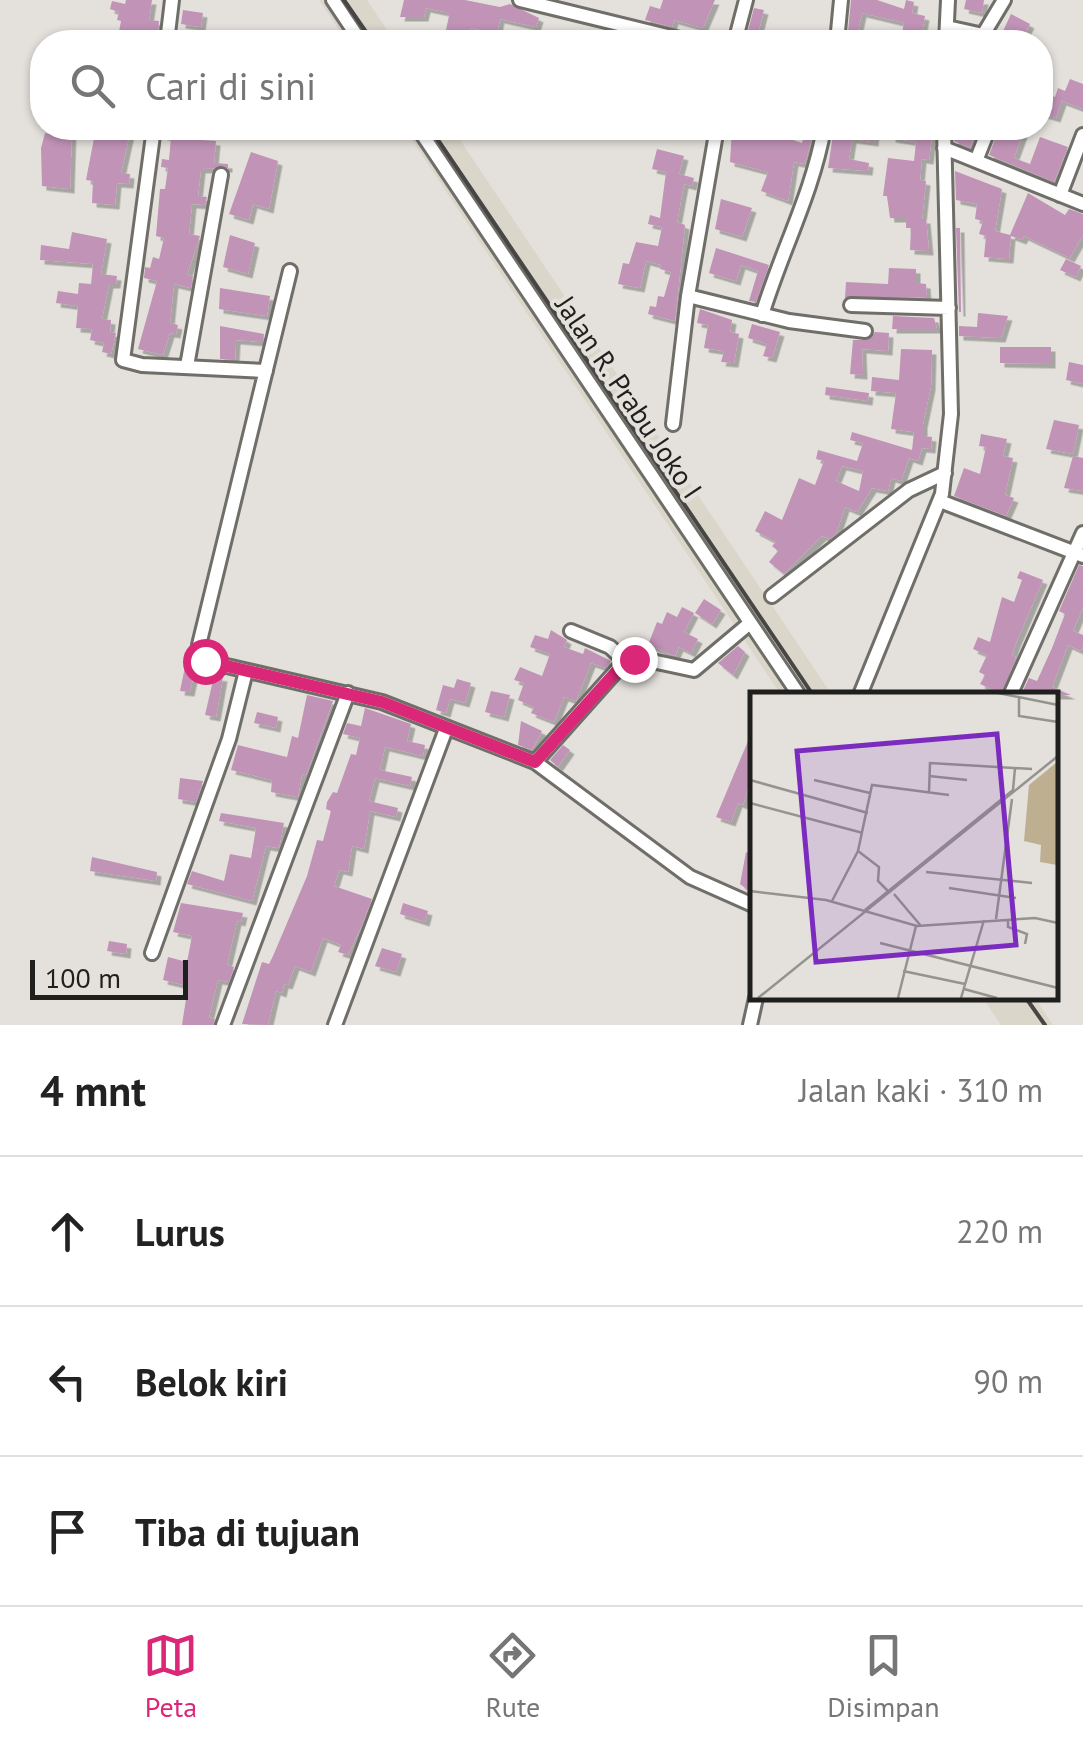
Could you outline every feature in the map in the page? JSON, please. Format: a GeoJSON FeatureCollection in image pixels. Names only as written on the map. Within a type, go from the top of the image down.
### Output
{"type":"FeatureCollection","features":[{"type":"Feature","properties":{"kind":"street"},"geometry":{"type":"LineString","coordinates":[[168,30],[172,0]]}},
{"type":"Feature","properties":{"kind":"street"},"geometry":{"type":"LineString","coordinates":[[333,0],[353,30]]}},
{"type":"Feature","properties":{"kind":"street"},"geometry":{"type":"LineString","coordinates":[[520,0],[643,30]]}},
{"type":"Feature","properties":{"kind":"street"},"geometry":{"type":"LineString","coordinates":[[738,30],[746,0]]}},
{"type":"Feature","properties":{"kind":"street"},"geometry":{"type":"LineString","coordinates":[[838,30],[842,0]]}},
{"type":"Feature","properties":{"kind":"street"},"geometry":{"type":"LineString","coordinates":[[948,0],[956,28],[965,30]]}},
{"type":"Feature","properties":{"kind":"street"},"geometry":{"type":"LineString","coordinates":[[990,30],[1004,0]]}},
{"type":"Feature","properties":{"kind":"street"},"geometry":{"type":"LineString","coordinates":[[1060,195],[1083,135]]}},
{"type":"Feature","properties":{"kind":"street"},"geometry":{"type":"LineString","coordinates":[[152,140],[120,353],[123,360],[142,365],[266,371]]}},
{"type":"Feature","properties":{"kind":"street","name":"Jalan R. Prabu Joko I"},"geometry":{"type":"LineString","coordinates":[[426,140],[796,692]]}},
{"type":"Feature","properties":{"kind":"street"},"geometry":{"type":"LineString","coordinates":[[673,424],[688,296],[715,140]]}},
{"type":"Feature","properties":{"kind":"street"},"geometry":{"type":"LineString","coordinates":[[762,315],[782,249],[818,162],[822,140]]}},
{"type":"Feature","properties":{"kind":"street"},"geometry":{"type":"LineString","coordinates":[[861,692],[943,487],[951,414],[946,140]]}},
{"type":"Feature","properties":{"kind":"street"},"geometry":{"type":"LineString","coordinates":[[970,158],[981,140]]}},
{"type":"Feature","properties":{"kind":"street"},"geometry":{"type":"LineString","coordinates":[[947,150],[1083,204]]}},
{"type":"Feature","properties":{"kind":"street"},"geometry":{"type":"LineString","coordinates":[[187,366],[221,175]]}},
{"type":"Feature","properties":{"kind":"street"},"geometry":{"type":"LineString","coordinates":[[290,271],[199,649],[210,664],[348,693],[535,762],[690,877],[750,904]]}},
{"type":"Feature","properties":{"kind":"street"},"geometry":{"type":"LineString","coordinates":[[688,296],[762,315],[865,331]]}},
{"type":"Feature","properties":{"kind":"street"},"geometry":{"type":"LineString","coordinates":[[850,306],[948,308]]}},
{"type":"Feature","properties":{"kind":"street"},"geometry":{"type":"LineString","coordinates":[[772,596],[909,490],[943,487],[1079,555]]}},
{"type":"Feature","properties":{"kind":"street"},"geometry":{"type":"LineString","coordinates":[[1012,691],[1079,555],[1083,532]]}},
{"type":"Feature","properties":{"kind":"street"},"geometry":{"type":"LineString","coordinates":[[535,762],[625,662],[652,661],[694,670],[750,623]]}},
{"type":"Feature","properties":{"kind":"street"},"geometry":{"type":"LineString","coordinates":[[571,631],[610,647],[625,662]]}},
{"type":"Feature","properties":{"kind":"street"},"geometry":{"type":"LineString","coordinates":[[152,953],[229,738],[246,671]]}},
{"type":"Feature","properties":{"kind":"street"},"geometry":{"type":"LineString","coordinates":[[223,1025],[348,693]]}},
{"type":"Feature","properties":{"kind":"street"},"geometry":{"type":"LineString","coordinates":[[335,1025],[446,729]]}},
{"type":"Feature","properties":{"kind":"street"},"geometry":{"type":"LineString","coordinates":[[750,1025],[756,1000]]}},
{"type":"Feature","properties":{"kind":"shaded area"},"geometry":{"type":"Polygon","coordinates":[[[319,0],[367,0],[387,30],[339,30],[319,0]]]}},
{"type":"Feature","properties":{"kind":"shaded area"},"geometry":{"type":"Polygon","coordinates":[[[412,140],[460,140],[830,692],[779,692],[412,140]]]}},
{"type":"Feature","properties":{"kind":"shaded area"},"geometry":{"type":"Polygon","coordinates":[[[984,1000],[1036,1000],[1053,1025],[1001,1025],[984,1000]]]}},
{"type":"Feature","properties":{"kind":"building"},"geometry":{"type":"Polygon","coordinates":[[[126,0],[152,0],[149,20],[159,21],[158,30],[119,30],[119,12],[110,9],[112,1],[125,4],[126,0]]]}},
{"type":"Feature","properties":{"kind":"building"},"geometry":{"type":"Polygon","coordinates":[[[404,0],[465,0],[500,7],[510,4],[539,18],[536,27],[500,19],[498,30],[446,30],[449,16],[445,12],[426,8],[424,17],[400,17],[404,0]]]}},
{"type":"Feature","properties":{"kind":"building"},"geometry":{"type":"Polygon","coordinates":[[[663,0],[715,0],[703,28],[674,20],[672,27],[645,20],[650,6],[660,9],[663,0]]]}},
{"type":"Feature","properties":{"kind":"building"},"geometry":{"type":"Polygon","coordinates":[[[851,0],[877,0],[904,9],[906,0],[914,2],[912,13],[925,16],[922,30],[903,30],[904,23],[862,13],[858,30],[848,30],[851,0]]]}},
{"type":"Feature","properties":{"kind":"building"},"geometry":{"type":"Polygon","coordinates":[[[966,0],[984,0],[982,13],[964,9],[966,0]]]}},
{"type":"Feature","properties":{"kind":"building"},"geometry":{"type":"Polygon","coordinates":[[[754,8],[764,10],[759,30],[748,30],[754,8]]]}},
{"type":"Feature","properties":{"kind":"building"},"geometry":{"type":"Polygon","coordinates":[[[183,10],[203,13],[201,27],[181,24],[183,10]]]}},
{"type":"Feature","properties":{"kind":"building"},"geometry":{"type":"Polygon","coordinates":[[[1011,14],[1030,24],[1027,30],[1004,30],[1011,14]]]}},
{"type":"Feature","properties":{"kind":"building"},"geometry":{"type":"Polygon","coordinates":[[[1070,79],[1083,84],[1083,109],[1062,101],[1056,118],[1053,117],[1053,96],[1058,88],[1065,91],[1070,79]]]}},
{"type":"Feature","properties":{"kind":"building"},"geometry":{"type":"Polygon","coordinates":[[[43,140],[72,140],[70,189],[42,186],[43,140]]]}},
{"type":"Feature","properties":{"kind":"building"},"geometry":{"type":"Polygon","coordinates":[[[94,140],[128,140],[121,173],[130,174],[129,184],[117,183],[115,205],[92,203],[93,181],[86,180],[94,140]]]}},
{"type":"Feature","properties":{"kind":"building"},"geometry":{"type":"Polygon","coordinates":[[[171,140],[216,141],[214,163],[228,164],[228,168],[201,169],[198,196],[207,197],[205,205],[192,204],[189,234],[200,236],[187,275],[193,276],[191,288],[174,284],[170,323],[178,325],[176,334],[170,333],[163,355],[138,349],[157,281],[144,278],[145,267],[150,268],[153,257],[159,259],[164,238],[156,236],[160,189],[165,189],[168,168],[161,167],[162,159],[169,160],[171,140]]]}},
{"type":"Feature","properties":{"kind":"building"},"geometry":{"type":"Polygon","coordinates":[[[731,140],[811,140],[805,164],[794,162],[788,201],[761,191],[768,172],[730,162],[731,140]]]}},
{"type":"Feature","properties":{"kind":"building"},"geometry":{"type":"Polygon","coordinates":[[[832,140],[852,140],[849,159],[869,163],[868,171],[828,168],[832,140]]]}},
{"type":"Feature","properties":{"kind":"building"},"geometry":{"type":"Polygon","coordinates":[[[904,140],[931,140],[929,160],[922,159],[920,180],[926,181],[922,219],[926,219],[929,251],[910,250],[911,228],[906,228],[906,218],[890,218],[887,196],[883,196],[888,158],[914,161],[916,142],[904,140]]]}},
{"type":"Feature","properties":{"kind":"building"},"geometry":{"type":"Polygon","coordinates":[[[954,140],[973,140],[970,148],[954,140]]]}},
{"type":"Feature","properties":{"kind":"building"},"geometry":{"type":"Polygon","coordinates":[[[995,140],[1021,140],[1014,158],[1030,164],[1039,140],[1068,147],[1054,182],[989,155],[995,140]]]}},
{"type":"Feature","properties":{"kind":"building"},"geometry":{"type":"Polygon","coordinates":[[[657,149],[684,156],[679,174],[694,178],[692,186],[684,184],[677,222],[685,225],[675,321],[648,314],[650,306],[656,307],[658,296],[664,297],[671,272],[660,269],[661,265],[646,261],[640,288],[618,284],[623,263],[629,264],[636,242],[658,246],[662,227],[648,224],[650,215],[660,218],[666,172],[652,169],[657,149]]]}},
{"type":"Feature","properties":{"kind":"building"},"geometry":{"type":"Polygon","coordinates":[[[251,152],[278,161],[269,209],[253,204],[249,220],[229,214],[251,152]]]}},
{"type":"Feature","properties":{"kind":"building"},"geometry":{"type":"Polygon","coordinates":[[[955,171],[1002,189],[995,231],[1010,235],[1028,193],[1065,215],[1069,209],[1083,214],[1083,235],[1070,258],[1024,236],[1022,240],[1011,236],[1009,259],[984,257],[986,236],[979,234],[983,221],[975,219],[977,204],[956,200],[955,171]]]}},
{"type":"Feature","properties":{"kind":"building"},"geometry":{"type":"Polygon","coordinates":[[[721,199],[752,208],[742,237],[715,229],[721,199]]]}},
{"type":"Feature","properties":{"kind":"building"},"geometry":{"type":"Polygon","coordinates":[[[956,228],[960,228],[961,312],[959,312],[956,228]]]}},
{"type":"Feature","properties":{"kind":"building"},"geometry":{"type":"Polygon","coordinates":[[[72,232],[107,239],[101,274],[117,276],[116,284],[109,284],[102,319],[111,320],[110,332],[116,333],[111,354],[102,352],[104,343],[90,340],[92,329],[76,328],[78,306],[56,303],[58,291],[78,294],[79,283],[91,284],[93,264],[40,260],[41,245],[69,249],[72,232]]]}},
{"type":"Feature","properties":{"kind":"building"},"geometry":{"type":"Polygon","coordinates":[[[230,235],[255,243],[248,274],[223,267],[230,235]]]}},
{"type":"Feature","properties":{"kind":"building"},"geometry":{"type":"Polygon","coordinates":[[[716,248],[769,265],[756,302],[749,301],[758,271],[741,265],[736,281],[709,273],[716,248]]]}},
{"type":"Feature","properties":{"kind":"building"},"geometry":{"type":"Polygon","coordinates":[[[1066,259],[1081,266],[1076,277],[1060,270],[1066,259]]]}},
{"type":"Feature","properties":{"kind":"building"},"geometry":{"type":"Polygon","coordinates":[[[889,268],[916,269],[916,283],[926,284],[927,297],[845,298],[846,282],[888,284],[889,268]]]}},
{"type":"Feature","properties":{"kind":"building"},"geometry":{"type":"Polygon","coordinates":[[[220,288],[270,296],[267,316],[219,309],[220,288]]]}},
{"type":"Feature","properties":{"kind":"building"},"geometry":{"type":"Polygon","coordinates":[[[700,309],[732,320],[730,332],[739,334],[734,363],[721,362],[724,351],[704,348],[708,325],[697,323],[700,309]]]}},
{"type":"Feature","properties":{"kind":"building"},"geometry":{"type":"Polygon","coordinates":[[[978,313],[1008,316],[1001,338],[959,336],[959,326],[977,327],[978,313]]]}},
{"type":"Feature","properties":{"kind":"building"},"geometry":{"type":"Polygon","coordinates":[[[893,316],[934,318],[937,329],[892,329],[893,316]]]}},
{"type":"Feature","properties":{"kind":"building"},"geometry":{"type":"Polygon","coordinates":[[[752,324],[780,332],[772,358],[763,356],[767,344],[748,338],[752,324]]]}},
{"type":"Feature","properties":{"kind":"building"},"geometry":{"type":"Polygon","coordinates":[[[220,326],[264,334],[263,342],[236,340],[235,360],[220,359],[220,326]]]}},
{"type":"Feature","properties":{"kind":"building"},"geometry":{"type":"Polygon","coordinates":[[[875,332],[889,333],[888,351],[862,349],[863,375],[850,374],[853,340],[868,340],[875,332]]]}},
{"type":"Feature","properties":{"kind":"building"},"geometry":{"type":"Polygon","coordinates":[[[1000,347],[1051,347],[1051,364],[1000,363],[1000,347]]]}},
{"type":"Feature","properties":{"kind":"building"},"geometry":{"type":"Polygon","coordinates":[[[901,349],[932,350],[931,386],[923,424],[923,436],[932,437],[931,449],[922,448],[918,461],[909,458],[901,481],[891,478],[888,491],[872,488],[857,512],[845,507],[836,534],[830,539],[822,536],[784,574],[769,562],[778,551],[772,546],[776,542],[755,531],[765,511],[782,520],[799,478],[815,485],[824,461],[816,459],[818,450],[857,461],[863,443],[850,440],[852,432],[912,450],[914,432],[891,429],[896,393],[871,391],[872,377],[899,380],[901,349]],[[842,466],[836,481],[859,491],[863,471],[842,466]]]}},
{"type":"Feature","properties":{"kind":"building"},"geometry":{"type":"Polygon","coordinates":[[[1069,362],[1083,365],[1083,384],[1066,380],[1069,362]]]}},
{"type":"Feature","properties":{"kind":"building"},"geometry":{"type":"Polygon","coordinates":[[[826,387],[869,393],[868,401],[825,395],[826,387]]]}},
{"type":"Feature","properties":{"kind":"building"},"geometry":{"type":"Polygon","coordinates":[[[1054,420],[1079,425],[1073,454],[1046,449],[1054,420]]]}},
{"type":"Feature","properties":{"kind":"building"},"geometry":{"type":"Polygon","coordinates":[[[981,434],[1007,439],[1003,456],[1013,458],[1005,495],[1014,498],[1006,516],[954,496],[964,468],[980,474],[986,447],[979,446],[981,434]]]}},
{"type":"Feature","properties":{"kind":"building"},"geometry":{"type":"Polygon","coordinates":[[[1073,456],[1083,458],[1083,491],[1064,488],[1073,456]]]}},
{"type":"Feature","properties":{"kind":"building"},"geometry":{"type":"Polygon","coordinates":[[[1079,565],[1083,566],[1083,607],[1073,631],[1083,635],[1083,646],[1081,651],[1068,645],[1052,687],[1071,695],[1022,692],[1029,678],[1037,681],[1052,648],[1065,614],[1059,611],[1079,565]]]}},
{"type":"Feature","properties":{"kind":"building"},"geometry":{"type":"Polygon","coordinates":[[[1020,571],[1043,580],[1016,643],[1012,655],[1016,657],[1003,692],[998,692],[980,684],[985,675],[979,672],[987,655],[973,649],[978,637],[990,642],[1002,597],[1014,602],[1022,580],[1017,578],[1020,571]]]}},
{"type":"Feature","properties":{"kind":"building"},"geometry":{"type":"Polygon","coordinates":[[[704,599],[721,610],[712,624],[695,613],[704,599]]]}},
{"type":"Feature","properties":{"kind":"building"},"geometry":{"type":"Polygon","coordinates":[[[682,607],[694,613],[684,632],[698,639],[691,653],[679,647],[675,656],[648,645],[657,622],[662,624],[667,612],[677,617],[682,607]]]}},
{"type":"Feature","properties":{"kind":"building"},"geometry":{"type":"Polygon","coordinates":[[[551,630],[567,640],[564,647],[583,654],[585,648],[611,661],[606,668],[591,663],[576,701],[564,697],[554,722],[531,713],[534,707],[518,700],[524,683],[514,680],[520,667],[542,676],[550,654],[530,647],[535,635],[548,639],[551,630]]]}},
{"type":"Feature","properties":{"kind":"building"},"geometry":{"type":"Polygon","coordinates":[[[738,646],[745,652],[733,675],[718,663],[738,646]]]}},
{"type":"Feature","properties":{"kind":"building"},"geometry":{"type":"Polygon","coordinates":[[[185,667],[195,669],[190,692],[180,691],[185,667]]]}},
{"type":"Feature","properties":{"kind":"building"},"geometry":{"type":"Polygon","coordinates":[[[214,676],[223,677],[216,717],[205,715],[214,676]]]}},
{"type":"Feature","properties":{"kind":"building"},"geometry":{"type":"Polygon","coordinates":[[[457,679],[471,683],[465,703],[450,699],[446,713],[436,710],[443,685],[454,688],[457,679]]]}},
{"type":"Feature","properties":{"kind":"building"},"geometry":{"type":"Polygon","coordinates":[[[491,691],[510,695],[504,717],[485,712],[491,691]]]}},
{"type":"Feature","properties":{"kind":"building"},"geometry":{"type":"Polygon","coordinates":[[[307,695],[333,701],[306,775],[302,774],[298,797],[271,792],[272,780],[231,770],[238,745],[287,757],[292,736],[298,738],[307,695]]]}},
{"type":"Feature","properties":{"kind":"building"},"geometry":{"type":"Polygon","coordinates":[[[365,708],[411,724],[407,741],[425,745],[423,756],[385,747],[380,770],[412,777],[410,786],[375,778],[369,801],[398,808],[396,817],[370,811],[364,849],[352,846],[348,872],[339,870],[334,886],[372,899],[348,955],[338,952],[341,945],[323,938],[311,972],[295,966],[282,993],[276,991],[268,1025],[242,1024],[262,962],[269,964],[307,876],[317,840],[323,841],[331,811],[326,809],[327,802],[333,792],[337,793],[351,754],[356,755],[360,738],[343,734],[347,723],[361,726],[365,708]]]}},
{"type":"Feature","properties":{"kind":"building"},"geometry":{"type":"Polygon","coordinates":[[[257,712],[278,717],[276,728],[254,723],[257,712]]]}},
{"type":"Feature","properties":{"kind":"building"},"geometry":{"type":"Polygon","coordinates":[[[521,721],[542,731],[532,750],[518,745],[521,721]]]}},
{"type":"Feature","properties":{"kind":"building"},"geometry":{"type":"Polygon","coordinates":[[[750,736],[750,785],[743,805],[738,803],[731,822],[716,817],[750,736]]]}},
{"type":"Feature","properties":{"kind":"building"},"geometry":{"type":"Polygon","coordinates":[[[563,745],[570,750],[558,767],[550,760],[563,745]]]}},
{"type":"Feature","properties":{"kind":"building"},"geometry":{"type":"Polygon","coordinates":[[[180,778],[203,781],[196,802],[178,799],[180,778]]]}},
{"type":"Feature","properties":{"kind":"building"},"geometry":{"type":"Polygon","coordinates":[[[221,813],[284,823],[279,848],[266,846],[252,901],[187,884],[192,871],[224,881],[230,854],[251,858],[256,828],[219,821],[221,813]]]}},
{"type":"Feature","properties":{"kind":"building"},"geometry":{"type":"Polygon","coordinates":[[[746,852],[750,854],[750,892],[740,884],[746,852]]]}},
{"type":"Feature","properties":{"kind":"building"},"geometry":{"type":"Polygon","coordinates":[[[92,857],[157,872],[156,881],[90,871],[92,857]]]}},
{"type":"Feature","properties":{"kind":"building"},"geometry":{"type":"Polygon","coordinates":[[[181,903],[243,913],[241,922],[237,921],[227,965],[234,967],[229,982],[218,980],[209,1017],[215,1019],[213,1025],[182,1025],[188,986],[163,980],[168,957],[187,962],[192,936],[173,932],[181,903]]]}},
{"type":"Feature","properties":{"kind":"building"},"geometry":{"type":"Polygon","coordinates":[[[403,903],[428,911],[425,922],[400,914],[403,903]]]}},
{"type":"Feature","properties":{"kind":"building"},"geometry":{"type":"Polygon","coordinates":[[[109,941],[127,944],[126,954],[107,951],[109,941]]]}},
{"type":"Feature","properties":{"kind":"building"},"geometry":{"type":"Polygon","coordinates":[[[382,948],[402,954],[396,972],[375,966],[382,948]]]}},
{"type":"Feature","properties":{"kind":"railway"},"geometry":{"type":"LineString","coordinates":[[344,0],[365,30]]}},
{"type":"Feature","properties":{"kind":"railway"},"geometry":{"type":"LineString","coordinates":[[438,140],[811,692]]}},
{"type":"Feature","properties":{"kind":"railway"},"geometry":{"type":"LineString","coordinates":[[1027,1000],[1045,1025]]}},
{"type":"Feature","properties":{"kind":"route"},"geometry":{"type":"LineString","coordinates":[[205,661],[324,685],[382,702],[535,762],[625,662],[634,659]]}}]}
